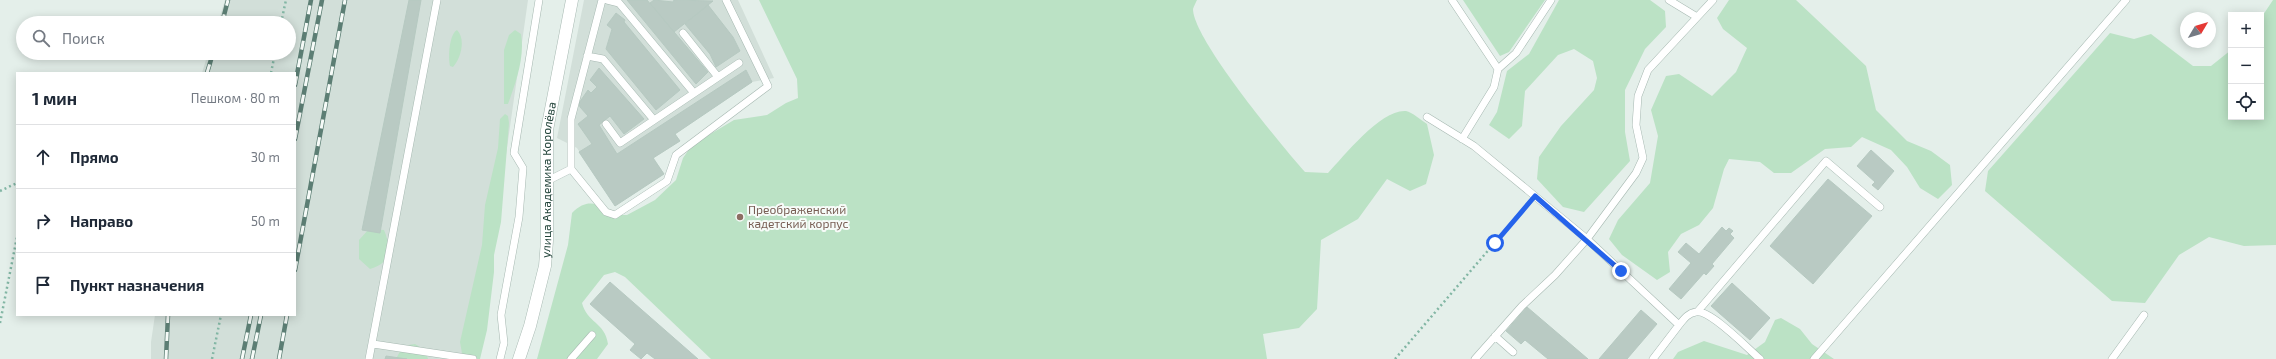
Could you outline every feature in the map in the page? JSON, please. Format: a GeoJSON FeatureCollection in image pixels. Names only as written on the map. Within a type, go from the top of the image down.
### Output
{"type":"FeatureCollection","features":[{"type":"Feature","properties":{"kind":"street","name":"улица Академика Королёва"},"geometry":{"type":"LineString","coordinates":[[519,359],[535,308],[545,266],[547,241],[547,130],[572,0]]}},
{"type":"Feature","properties":{"kind":"lane"},"geometry":{"type":"LineString","coordinates":[[369,359],[436,0]]}},
{"type":"Feature","properties":{"kind":"lane"},"geometry":{"type":"LineString","coordinates":[[500,359],[504,343],[501,315],[519,217],[523,168],[514,153],[539,0]]}},
{"type":"Feature","properties":{"kind":"lane"},"geometry":{"type":"LineString","coordinates":[[602,0],[571,119],[571,169],[606,212],[615,215],[667,181],[676,155],[768,86],[726,0]]}},
{"type":"Feature","properties":{"kind":"lane"},"geometry":{"type":"LineString","coordinates":[[607,0],[619,3],[694,93]]}},
{"type":"Feature","properties":{"kind":"lane"},"geometry":{"type":"LineString","coordinates":[[1452,0],[1498,69]]}},
{"type":"Feature","properties":{"kind":"lane"},"geometry":{"type":"LineString","coordinates":[[1462,139],[1494,87],[1498,69],[1516,52],[1551,0]]}},
{"type":"Feature","properties":{"kind":"lane"},"geometry":{"type":"LineString","coordinates":[[1669,0],[1697,17]]}},
{"type":"Feature","properties":{"kind":"lane"},"geometry":{"type":"LineString","coordinates":[[1475,359],[1587,239],[1636,173],[1643,158],[1636,125],[1638,96],[1648,70],[1713,0]]}},
{"type":"Feature","properties":{"kind":"lane"},"geometry":{"type":"LineString","coordinates":[[1814,359],[2126,0]]}},
{"type":"Feature","properties":{"kind":"lane"},"geometry":{"type":"LineString","coordinates":[[683,33],[718,77]]}},
{"type":"Feature","properties":{"kind":"lane"},"geometry":{"type":"LineString","coordinates":[[587,56],[603,59],[654,120]]}},
{"type":"Feature","properties":{"kind":"lane"},"geometry":{"type":"LineString","coordinates":[[606,124],[620,143],[738,63]]}},
{"type":"Feature","properties":{"kind":"lane"},"geometry":{"type":"LineString","coordinates":[[1428,117],[1474,146],[1535,196],[1587,239],[1679,324]]}},
{"type":"Feature","properties":{"kind":"lane"},"geometry":{"type":"LineString","coordinates":[[1653,359],[1679,324],[1689,314],[1698,311],[1826,161],[1880,206]]}},
{"type":"Feature","properties":{"kind":"lane"},"geometry":{"type":"LineString","coordinates":[[547,181],[571,169]]}},
{"type":"Feature","properties":{"kind":"lane"},"geometry":{"type":"LineString","coordinates":[[1698,311],[1710,316],[1760,359]]}},
{"type":"Feature","properties":{"kind":"lane"},"geometry":{"type":"LineString","coordinates":[[2112,359],[2144,315]]}},
{"type":"Feature","properties":{"kind":"lane"},"geometry":{"type":"LineString","coordinates":[[571,359],[592,335]]}},
{"type":"Feature","properties":{"kind":"lane"},"geometry":{"type":"LineString","coordinates":[[1495,336],[1513,352]]}},
{"type":"Feature","properties":{"kind":"lane"},"geometry":{"type":"LineString","coordinates":[[373,344],[473,359]]}},
{"type":"Feature","properties":{"kind":"path"},"geometry":{"type":"LineString","coordinates":[[283,16],[286,0]]}},
{"type":"Feature","properties":{"kind":"path"},"geometry":{"type":"LineString","coordinates":[[271,72],[274,60]]}},
{"type":"Feature","properties":{"kind":"path"},"geometry":{"type":"LineString","coordinates":[[0,191],[16,183]]}},
{"type":"Feature","properties":{"kind":"path"},"geometry":{"type":"LineString","coordinates":[[1395,359],[1535,196]]}},
{"type":"Feature","properties":{"kind":"path"},"geometry":{"type":"LineString","coordinates":[[0,323],[16,242]]}},
{"type":"Feature","properties":{"kind":"path"},"geometry":{"type":"LineString","coordinates":[[212,359],[221,316]]}},
{"type":"Feature","properties":{"kind":"shaded area"},"geometry":{"type":"Polygon","coordinates":[[[225,0],[528,0],[477,359],[151,359],[151,342],[155,316],[296,316],[296,72],[202,72],[206,60],[296,60],[296,16],[220,16],[225,0]]]}},
{"type":"Feature","properties":{"kind":"shaded area"},"geometry":{"type":"Polygon","coordinates":[[[584,0],[738,0],[774,78],[752,82],[675,134],[680,141],[654,158],[664,174],[615,206],[577,148],[557,138],[584,0]]]}},
{"type":"Feature","properties":{"kind":"green space"},"geometry":{"type":"Polygon","coordinates":[[[759,0],[1197,0],[1193,9],[1197,24],[1222,67],[1259,117],[1305,172],[1328,173],[1353,145],[1375,125],[1396,112],[1406,111],[1414,114],[1427,124],[1434,155],[1426,184],[1410,191],[1387,179],[1358,219],[1321,240],[1317,309],[1299,328],[1263,334],[1267,359],[711,359],[625,277],[615,272],[604,275],[582,303],[584,310],[603,331],[608,344],[597,359],[537,359],[568,245],[572,213],[584,205],[596,204],[622,215],[627,215],[655,200],[676,180],[683,158],[692,145],[734,120],[767,115],[786,103],[798,98],[797,79],[759,0]]]}},
{"type":"Feature","properties":{"kind":"green space"},"geometry":{"type":"Polygon","coordinates":[[[1463,0],[1545,0],[1509,52],[1500,56],[1463,0]]]}},
{"type":"Feature","properties":{"kind":"green space"},"geometry":{"type":"Polygon","coordinates":[[[1559,0],[1650,0],[1665,11],[1666,27],[1645,49],[1625,90],[1625,132],[1630,161],[1584,212],[1563,207],[1537,179],[1539,157],[1561,126],[1594,90],[1597,78],[1593,61],[1574,49],[1558,55],[1525,91],[1522,126],[1509,139],[1489,125],[1497,112],[1507,71],[1529,54],[1559,0]]]}},
{"type":"Feature","properties":{"kind":"green space"},"geometry":{"type":"Polygon","coordinates":[[[1729,0],[1796,0],[1866,66],[1876,110],[1907,141],[1931,151],[1950,165],[1952,185],[1938,199],[1920,188],[1907,167],[1891,150],[1862,137],[1851,147],[1825,149],[1791,173],[1774,173],[1760,162],[1729,159],[1724,169],[1713,208],[1699,225],[1681,234],[1668,252],[1670,272],[1657,280],[1622,255],[1609,239],[1618,220],[1650,183],[1658,136],[1651,110],[1666,76],[1679,74],[1712,96],[1736,72],[1747,48],[1723,29],[1717,18],[1729,0]]]}},
{"type":"Feature","properties":{"kind":"green space"},"geometry":{"type":"Polygon","coordinates":[[[2273,0],[2276,0],[2276,245],[2244,246],[2209,237],[2179,255],[2145,303],[2112,301],[1985,191],[1988,171],[2110,33],[2134,39],[2151,34],[2193,66],[2211,66],[2228,52],[2228,120],[2264,120],[2264,14],[2273,0]]]}},
{"type":"Feature","properties":{"kind":"green space"},"geometry":{"type":"Polygon","coordinates":[[[457,30],[460,34],[462,43],[460,54],[453,67],[450,66],[449,52],[452,36],[457,30]]]}},
{"type":"Feature","properties":{"kind":"green space"},"geometry":{"type":"Polygon","coordinates":[[[515,30],[521,34],[521,60],[517,78],[508,104],[504,104],[504,50],[509,35],[515,30]]]}},
{"type":"Feature","properties":{"kind":"green space"},"geometry":{"type":"Polygon","coordinates":[[[505,114],[508,116],[509,123],[501,222],[494,255],[494,272],[487,330],[480,359],[463,359],[460,342],[482,245],[485,205],[498,148],[500,119],[505,114]]]}},
{"type":"Feature","properties":{"kind":"green space"},"geometry":{"type":"Polygon","coordinates":[[[369,229],[384,230],[389,249],[386,259],[382,263],[370,269],[359,259],[359,240],[369,229]]]}},
{"type":"Feature","properties":{"kind":"green space"},"geometry":{"type":"Polygon","coordinates":[[[1781,318],[1800,329],[1812,344],[1834,359],[1673,359],[1678,352],[1704,341],[1747,355],[1765,342],[1775,320],[1781,318]]]}},
{"type":"Feature","properties":{"kind":"green space"},"geometry":{"type":"Polygon","coordinates":[[[415,344],[425,350],[428,359],[396,359],[403,348],[408,345],[415,344]]]}},
{"type":"Feature","properties":{"kind":"building"},"geometry":{"type":"Polygon","coordinates":[[[409,0],[421,0],[380,233],[362,230],[409,0]]]}},
{"type":"Feature","properties":{"kind":"building"},"geometry":{"type":"Polygon","coordinates":[[[627,0],[647,0],[708,72],[696,84],[627,0]]]}},
{"type":"Feature","properties":{"kind":"building"},"geometry":{"type":"Polygon","coordinates":[[[654,0],[673,2],[674,0],[713,1],[674,32],[650,3],[654,0]]]}},
{"type":"Feature","properties":{"kind":"building"},"geometry":{"type":"Polygon","coordinates":[[[708,5],[733,37],[740,51],[716,67],[710,54],[685,24],[708,5]]]}},
{"type":"Feature","properties":{"kind":"building"},"geometry":{"type":"Polygon","coordinates":[[[616,13],[625,20],[624,22],[680,90],[656,110],[606,49],[612,29],[607,25],[616,13]]]}},
{"type":"Feature","properties":{"kind":"building"},"geometry":{"type":"Polygon","coordinates":[[[599,68],[644,119],[624,134],[610,116],[599,125],[617,154],[746,70],[752,82],[675,134],[680,141],[653,158],[664,174],[615,206],[579,152],[592,144],[578,124],[588,116],[580,107],[579,103],[588,90],[591,93],[597,87],[590,80],[599,68]]]}},
{"type":"Feature","properties":{"kind":"building"},"geometry":{"type":"Polygon","coordinates":[[[1871,150],[1894,171],[1878,190],[1872,185],[1875,182],[1857,166],[1871,150]]]}},
{"type":"Feature","properties":{"kind":"building"},"geometry":{"type":"Polygon","coordinates":[[[1828,179],[1872,216],[1813,284],[1770,246],[1828,179]]]}},
{"type":"Feature","properties":{"kind":"building"},"geometry":{"type":"Polygon","coordinates":[[[1722,227],[1726,231],[1729,228],[1733,231],[1730,234],[1734,238],[1712,264],[1714,266],[1706,275],[1704,273],[1681,299],[1669,289],[1691,263],[1678,252],[1686,243],[1699,254],[1722,227]]]}},
{"type":"Feature","properties":{"kind":"building"},"geometry":{"type":"Polygon","coordinates":[[[610,282],[698,359],[655,359],[647,353],[641,359],[630,350],[635,344],[590,304],[610,282]]]}},
{"type":"Feature","properties":{"kind":"building"},"geometry":{"type":"Polygon","coordinates":[[[1732,283],[1770,318],[1750,340],[1711,306],[1732,283]]]}},
{"type":"Feature","properties":{"kind":"building"},"geometry":{"type":"Polygon","coordinates":[[[1527,307],[1588,359],[1548,359],[1525,340],[1521,344],[1506,331],[1527,307]]]}},
{"type":"Feature","properties":{"kind":"building"},"geometry":{"type":"Polygon","coordinates":[[[1641,310],[1657,324],[1627,359],[1599,359],[1641,310]]]}},
{"type":"Feature","properties":{"kind":"building"},"geometry":{"type":"Polygon","coordinates":[[[386,356],[407,359],[385,359],[386,356]]]}},
{"type":"Feature","properties":{"kind":"railway"},"geometry":{"type":"LineString","coordinates":[[224,16],[228,0]]}},
{"type":"Feature","properties":{"kind":"railway"},"geometry":{"type":"LineString","coordinates":[[296,80],[311,0]]}},
{"type":"Feature","properties":{"kind":"railway"},"geometry":{"type":"LineString","coordinates":[[296,134],[322,0]]}},
{"type":"Feature","properties":{"kind":"railway"},"geometry":{"type":"LineString","coordinates":[[296,265],[345,0]]}},
{"type":"Feature","properties":{"kind":"railway"},"geometry":{"type":"LineString","coordinates":[[207,72],[211,60]]}},
{"type":"Feature","properties":{"kind":"railway"},"geometry":{"type":"LineString","coordinates":[[166,359],[168,316]]}},
{"type":"Feature","properties":{"kind":"railway"},"geometry":{"type":"LineString","coordinates":[[242,359],[251,316]]}},
{"type":"Feature","properties":{"kind":"railway"},"geometry":{"type":"LineString","coordinates":[[252,359],[261,316]]}},
{"type":"Feature","properties":{"kind":"railway"},"geometry":{"type":"LineString","coordinates":[[279,359],[287,316]]}},
{"type":"Feature","properties":{"kind":"place","name":"Преображенский кадетский корпус"},"geometry":{"type":"Point","coordinates":[740,217]}},
{"type":"Feature","properties":{"kind":"route"},"geometry":{"type":"LineString","coordinates":[[1495,243],[1535,196],[1587,239],[1621,271]]}}]}
